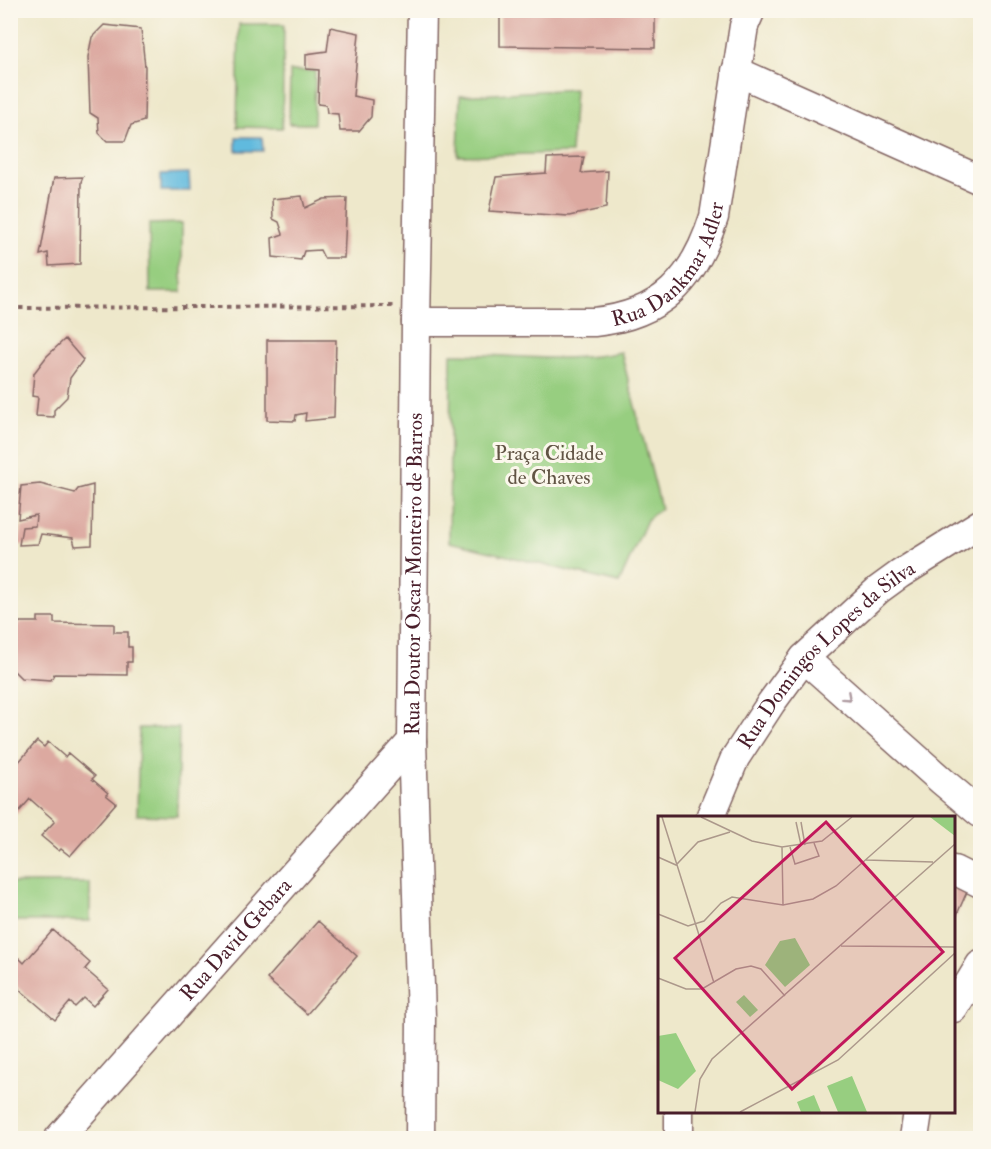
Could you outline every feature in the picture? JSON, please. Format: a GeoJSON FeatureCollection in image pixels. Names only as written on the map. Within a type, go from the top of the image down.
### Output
{"type":"FeatureCollection","features":[{"type":"Feature","properties":{"kind":"street","name":"Rua Doutor Oscar Monteiro de Barros"},"geometry":{"type":"LineString","coordinates":[[420,1138],[421,1017],[412,741],[422,10]]}},
{"type":"Feature","properties":{"kind":"street","name":"Rua Dankmar Adler"},"geometry":{"type":"LineString","coordinates":[[417,314],[571,322],[620,319],[645,309],[669,294],[689,272],[705,246],[714,217],[744,26],[751,10]]}},
{"type":"Feature","properties":{"kind":"street"},"geometry":{"type":"LineString","coordinates":[[736,71],[981,180]]}},
{"type":"Feature","properties":{"kind":"street","name":"Rua Domingos Lopes da Silva"},"geometry":{"type":"LineString","coordinates":[[711,816],[735,758],[804,658],[878,590],[981,524]]}},
{"type":"Feature","properties":{"kind":"street"},"geometry":{"type":"LineString","coordinates":[[804,658],[981,813]]}},
{"type":"Feature","properties":{"kind":"street","name":"Rua David Gebara"},"geometry":{"type":"LineString","coordinates":[[59,1138],[412,741]]}},
{"type":"Feature","properties":{"kind":"street"},"geometry":{"type":"LineString","coordinates":[[955,870],[981,883]]}},
{"type":"Feature","properties":{"kind":"street"},"geometry":{"type":"LineString","coordinates":[[955,1007],[978,973]]}},
{"type":"Feature","properties":{"kind":"street"},"geometry":{"type":"LineString","coordinates":[[679,1113],[679,1138]]}},
{"type":"Feature","properties":{"kind":"street"},"geometry":{"type":"LineString","coordinates":[[914,1138],[918,1113]]}},
{"type":"Feature","properties":{"kind":"path"},"geometry":{"type":"LineString","coordinates":[[10,308],[417,314]]}},
{"type":"Feature","properties":{"kind":"green space"},"geometry":{"type":"Polygon","coordinates":[[[239,24],[284,24],[282,128],[237,127],[239,24]]]}},
{"type":"Feature","properties":{"kind":"green space"},"geometry":{"type":"Polygon","coordinates":[[[290,71],[315,71],[314,124],[289,124],[290,71]]]}},
{"type":"Feature","properties":{"kind":"green space"},"geometry":{"type":"Polygon","coordinates":[[[575,89],[571,153],[458,156],[460,96],[575,89]]]}},
{"type":"Feature","properties":{"kind":"green space"},"geometry":{"type":"Polygon","coordinates":[[[182,223],[182,292],[150,292],[149,224],[182,223]]]}},
{"type":"Feature","properties":{"kind":"green space","name":"Praça Cidade de Chaves"},"geometry":{"type":"Polygon","coordinates":[[[621,352],[661,508],[647,520],[619,583],[449,542],[451,354],[558,358],[600,356],[621,352]]]}},
{"type":"Feature","properties":{"kind":"green space"},"geometry":{"type":"Polygon","coordinates":[[[139,728],[179,728],[177,816],[137,815],[139,728]]]}},
{"type":"Feature","properties":{"kind":"green space"},"geometry":{"type":"Polygon","coordinates":[[[10,883],[90,883],[90,921],[11,921],[10,883]]]}},
{"type":"Feature","properties":{"kind":"water"},"geometry":{"type":"Polygon","coordinates":[[[236,137],[262,137],[263,151],[236,151],[236,137]]]}},
{"type":"Feature","properties":{"kind":"water"},"geometry":{"type":"Polygon","coordinates":[[[189,173],[190,191],[161,191],[161,174],[189,173]]]}},
{"type":"Feature","properties":{"kind":"building"},"geometry":{"type":"Polygon","coordinates":[[[500,10],[655,10],[655,48],[500,46],[500,10]]]}},
{"type":"Feature","properties":{"kind":"building"},"geometry":{"type":"Polygon","coordinates":[[[104,25],[141,29],[145,67],[144,121],[131,125],[125,141],[107,141],[99,133],[98,118],[90,113],[88,57],[92,37],[104,25]]]}},
{"type":"Feature","properties":{"kind":"building"},"geometry":{"type":"Polygon","coordinates":[[[330,27],[359,33],[353,96],[372,100],[371,117],[359,131],[340,131],[338,114],[327,113],[326,105],[318,104],[319,70],[306,69],[306,54],[327,51],[330,27]]]}},
{"type":"Feature","properties":{"kind":"building"},"geometry":{"type":"Polygon","coordinates":[[[584,157],[581,173],[608,171],[606,208],[569,216],[489,211],[496,177],[546,173],[547,158],[584,157]]]}},
{"type":"Feature","properties":{"kind":"building"},"geometry":{"type":"Polygon","coordinates":[[[83,177],[81,182],[80,264],[49,266],[48,253],[40,255],[54,178],[83,177]]]}},
{"type":"Feature","properties":{"kind":"building"},"geometry":{"type":"Polygon","coordinates":[[[302,196],[305,208],[324,199],[347,198],[344,258],[324,258],[320,250],[304,251],[301,260],[273,257],[272,238],[283,234],[279,222],[273,219],[272,199],[302,196]]]}},
{"type":"Feature","properties":{"kind":"building"},"geometry":{"type":"Polygon","coordinates":[[[65,339],[83,360],[70,378],[67,397],[54,410],[54,417],[36,416],[38,397],[32,396],[34,373],[47,356],[65,339]]]}},
{"type":"Feature","properties":{"kind":"building"},"geometry":{"type":"Polygon","coordinates":[[[267,340],[336,340],[334,418],[305,421],[306,413],[296,415],[295,421],[267,420],[267,340]]]}},
{"type":"Feature","properties":{"kind":"building"},"geometry":{"type":"Polygon","coordinates":[[[40,484],[75,493],[78,489],[93,485],[92,545],[75,546],[73,538],[41,534],[38,544],[19,545],[22,527],[35,526],[36,515],[18,519],[21,486],[40,484]]]}},
{"type":"Feature","properties":{"kind":"building"},"geometry":{"type":"Polygon","coordinates":[[[38,617],[54,617],[54,623],[114,624],[114,632],[128,632],[128,647],[132,647],[132,662],[127,662],[127,675],[54,674],[51,680],[21,678],[10,664],[12,629],[20,622],[38,622],[38,617]]]}},
{"type":"Feature","properties":{"kind":"building"},"geometry":{"type":"Polygon","coordinates":[[[37,741],[44,747],[48,742],[65,757],[68,753],[95,776],[92,779],[116,803],[70,856],[61,849],[59,851],[41,836],[55,821],[30,799],[17,814],[10,809],[10,772],[37,741]]]}},
{"type":"Feature","properties":{"kind":"building"},"geometry":{"type":"Polygon","coordinates":[[[955,880],[969,887],[955,919],[955,880]]]}},
{"type":"Feature","properties":{"kind":"building"},"geometry":{"type":"Polygon","coordinates":[[[318,921],[357,956],[307,1014],[267,979],[318,921]]]}},
{"type":"Feature","properties":{"kind":"building"},"geometry":{"type":"Polygon","coordinates":[[[53,930],[90,963],[85,969],[108,989],[93,1006],[84,998],[75,1007],[70,1002],[55,1020],[10,981],[10,967],[19,958],[24,963],[53,930]]]}}]}
